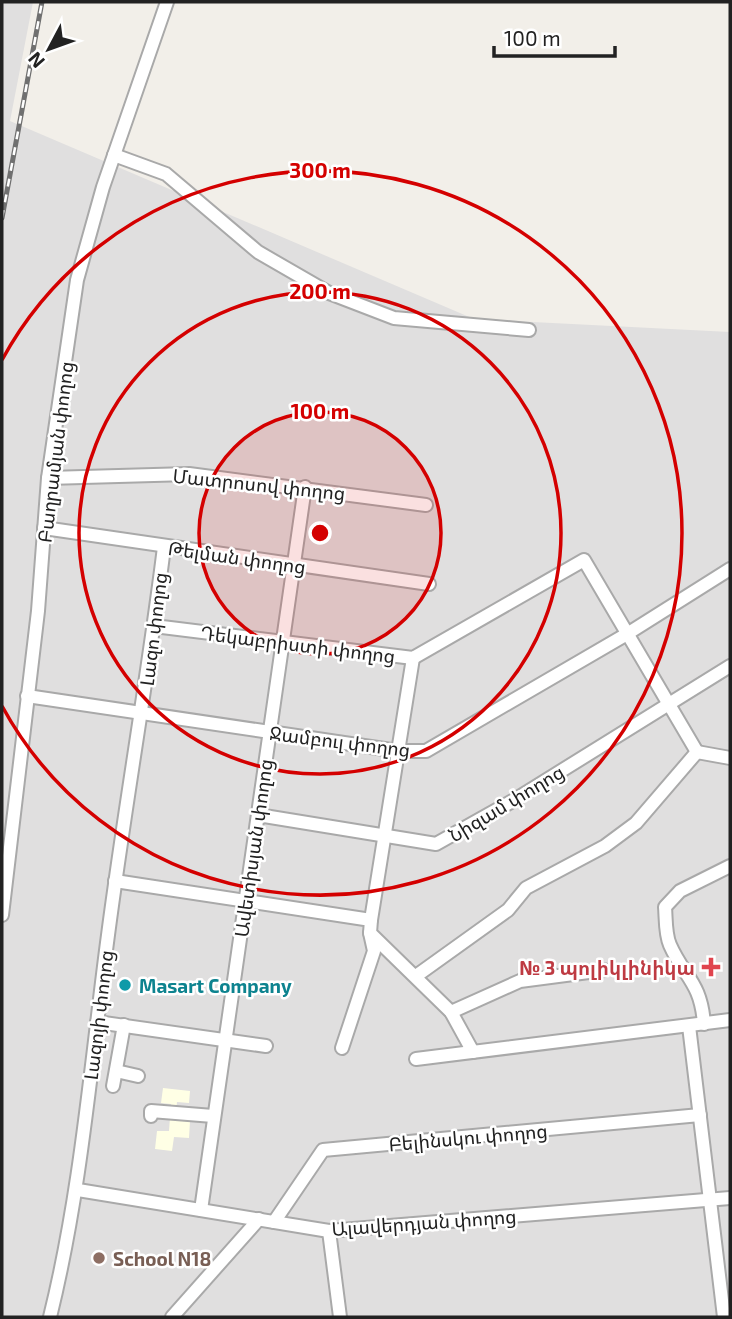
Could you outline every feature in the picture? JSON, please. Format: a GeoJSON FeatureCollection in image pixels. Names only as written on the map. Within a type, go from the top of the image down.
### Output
{"type":"FeatureCollection","features":[{"type":"Feature","properties":{"kind":"street","name":"Բաղրամյան փողոց"},"geometry":{"type":"LineString","coordinates":[[2,915],[48,478],[77,279],[114,155],[167,2]]}},
{"type":"Feature","properties":{"kind":"street"},"geometry":{"type":"LineString","coordinates":[[114,155],[166,174],[258,252],[328,293],[394,318],[529,330]]}},
{"type":"Feature","properties":{"kind":"street","name":"Մատրոսով փողոց"},"geometry":{"type":"LineString","coordinates":[[48,478],[189,474],[305,487],[426,505]]}},
{"type":"Feature","properties":{"kind":"street","name":"Ավետիսյան փողոց"},"geometry":{"type":"LineString","coordinates":[[201,1210],[305,487]]}},
{"type":"Feature","properties":{"kind":"street","name":"Թելման փողոց"},"geometry":{"type":"LineString","coordinates":[[44,528],[429,584]]}},
{"type":"Feature","properties":{"kind":"street","name":"Լազո փողոց"},"geometry":{"type":"LineString","coordinates":[[142,712],[164,547]]}},
{"type":"Feature","properties":{"kind":"street","name":"Դեկաբրիստի փողոց"},"geometry":{"type":"LineString","coordinates":[[154,626],[413,658],[584,560],[626,634]]}},
{"type":"Feature","properties":{"kind":"street","name":"Ջամբուլ փողոց"},"geometry":{"type":"LineString","coordinates":[[27,696],[398,751],[426,751],[626,634],[730,569]]}},
{"type":"Feature","properties":{"kind":"street"},"geometry":{"type":"LineString","coordinates":[[626,634],[697,752],[730,758]]}},
{"type":"Feature","properties":{"kind":"street"},"geometry":{"type":"LineString","coordinates":[[342,1048],[373,951],[371,926],[413,658]]}},
{"type":"Feature","properties":{"kind":"street","name":"Նիզամ փողոց"},"geometry":{"type":"LineString","coordinates":[[258,816],[436,844],[516,799],[730,666]]}},
{"type":"Feature","properties":{"kind":"street","name":"Լազոյի փողոց"},"geometry":{"type":"LineString","coordinates":[[50,1317],[78,1190],[115,881],[142,712]]}},
{"type":"Feature","properties":{"kind":"street"},"geometry":{"type":"LineString","coordinates":[[416,976],[508,910],[526,888],[605,846],[636,823],[697,752]]}},
{"type":"Feature","properties":{"kind":"street"},"geometry":{"type":"LineString","coordinates":[[704,1024],[702,1003],[691,977],[669,944],[665,907],[680,891],[730,866]]}},
{"type":"Feature","properties":{"kind":"street"},"geometry":{"type":"LineString","coordinates":[[115,881],[371,926],[451,1012],[473,1052]]}},
{"type":"Feature","properties":{"kind":"street"},"geometry":{"type":"LineString","coordinates":[[451,1012],[520,981],[604,970]]}},
{"type":"Feature","properties":{"kind":"street"},"geometry":{"type":"LineString","coordinates":[[416,1059],[730,1020]]}},
{"type":"Feature","properties":{"kind":"street"},"geometry":{"type":"LineString","coordinates":[[97,1022],[266,1046]]}},
{"type":"Feature","properties":{"kind":"street"},"geometry":{"type":"LineString","coordinates":[[113,1086],[124,1025]]}},
{"type":"Feature","properties":{"kind":"street"},"geometry":{"type":"LineString","coordinates":[[690,1026],[724,1317]]}},
{"type":"Feature","properties":{"kind":"street"},"geometry":{"type":"LineString","coordinates":[[116,1071],[138,1076]]}},
{"type":"Feature","properties":{"kind":"street"},"geometry":{"type":"LineString","coordinates":[[151,1116],[151,1111],[213,1116]]}},
{"type":"Feature","properties":{"kind":"street","name":"Բելինսկու փողոց"},"geometry":{"type":"LineString","coordinates":[[274,1222],[323,1150],[700,1115]]}},
{"type":"Feature","properties":{"kind":"street","name":"Ալավերդյան փողոց"},"geometry":{"type":"LineString","coordinates":[[78,1190],[329,1231],[730,1198]]}},
{"type":"Feature","properties":{"kind":"street"},"geometry":{"type":"LineString","coordinates":[[172,1317],[259,1219]]}},
{"type":"Feature","properties":{"kind":"street"},"geometry":{"type":"LineString","coordinates":[[329,1231],[340,1317]]}},
{"type":"Feature","properties":{"kind":"shaded area"},"geometry":{"type":"Polygon","coordinates":[[[2,2],[33,2],[10,121],[474,319],[730,332],[730,1317],[2,1317],[2,2]]]}},
{"type":"Feature","properties":{"kind":"shaded area"},"geometry":{"type":"Polygon","coordinates":[[[163,1088],[190,1091],[189,1103],[177,1102],[175,1119],[190,1121],[189,1138],[174,1137],[172,1151],[155,1149],[157,1131],[169,1131],[171,1104],[161,1103],[163,1088]]]}},
{"type":"Feature","properties":{"kind":"railway"},"geometry":{"type":"LineString","coordinates":[[2,218],[42,2]]}},
{"type":"Feature","properties":{"kind":"place","name":"№ 3 պոլիկլինիկա"},"geometry":{"type":"Point","coordinates":[711,967]}},
{"type":"Feature","properties":{"kind":"place","name":"Masart Company"},"geometry":{"type":"Point","coordinates":[125,985]}},
{"type":"Feature","properties":{"kind":"place","name":"School N18"},"geometry":{"type":"Point","coordinates":[99,1258]}}]}
